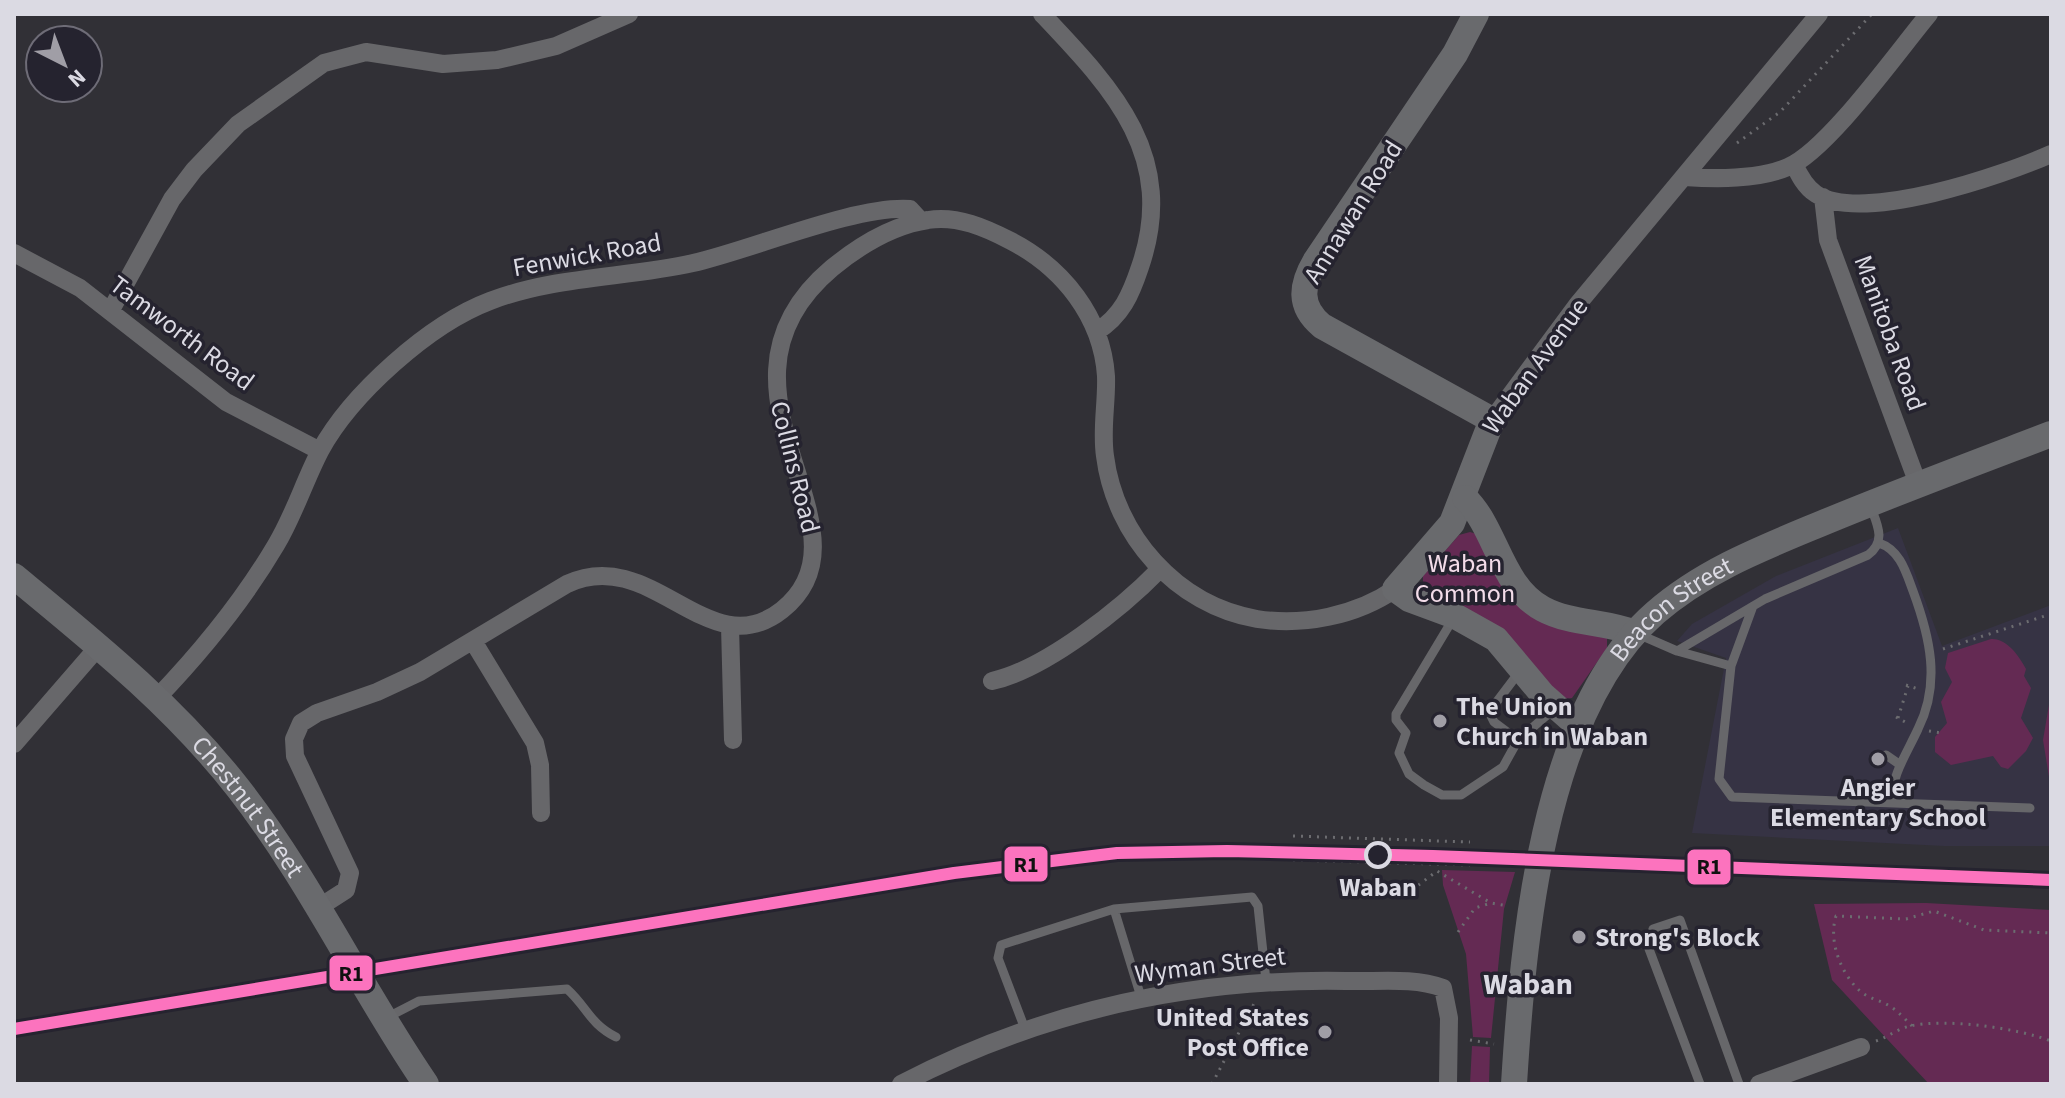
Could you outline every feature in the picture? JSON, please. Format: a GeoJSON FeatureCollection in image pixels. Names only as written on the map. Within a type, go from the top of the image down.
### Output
{"type":"FeatureCollection","features":[{"type":"Feature","properties":{"kind":"main road","name":"Annawan Road"},"geometry":{"type":"LineString","coordinates":[[1476,14],[1455,54],[1316,260],[1306,278],[1303,295],[1308,312],[1322,326],[1492,420]]}},
{"type":"Feature","properties":{"kind":"main road","name":"Waban Avenue"},"geometry":{"type":"LineString","coordinates":[[1465,498],[1481,442],[1492,420]]}},
{"type":"Feature","properties":{"kind":"main road","name":"Beacon Street"},"geometry":{"type":"LineString","coordinates":[[1514,1084],[1525,958],[1548,830],[1577,725],[1601,678],[1635,633],[1677,596],[1733,562],[1918,484],[2051,434]]}},
{"type":"Feature","properties":{"kind":"main road","name":"Collins Road"},"geometry":{"type":"LineString","coordinates":[[1395,589],[1444,534],[1465,498]]}},
{"type":"Feature","properties":{"kind":"main road"},"geometry":{"type":"LineString","coordinates":[[1465,498],[1483,518],[1516,584],[1535,604],[1556,615],[1635,633]]}},
{"type":"Feature","properties":{"kind":"main road","name":"Chestnut Street"},"geometry":{"type":"LineString","coordinates":[[14,576],[157,698],[237,787],[318,908],[383,1019],[426,1084]]}},
{"type":"Feature","properties":{"kind":"main road"},"geometry":{"type":"LineString","coordinates":[[1395,589],[1415,602],[1455,616],[1496,639],[1555,707],[1577,725]]}},
{"type":"Feature","properties":{"kind":"street"},"geometry":{"type":"LineString","coordinates":[[111,310],[172,199],[221,139],[303,76],[340,57],[366,52],[443,64],[497,60],[556,46],[629,14]]}},
{"type":"Feature","properties":{"kind":"street"},"geometry":{"type":"LineString","coordinates":[[1042,14],[1089,65],[1120,105],[1139,141],[1151,184],[1150,234],[1132,291],[1119,314],[1096,332]]}},
{"type":"Feature","properties":{"kind":"street","name":"Waban Avenue"},"geometry":{"type":"LineString","coordinates":[[1492,420],[1577,305],[1819,14]]}},
{"type":"Feature","properties":{"kind":"street"},"geometry":{"type":"LineString","coordinates":[[1684,177],[1729,177],[1777,171],[1794,164],[1826,137],[1929,14]]}},
{"type":"Feature","properties":{"kind":"street"},"geometry":{"type":"LineString","coordinates":[[1794,164],[1809,188],[1823,197],[1871,201],[1950,190],[2051,154]]}},
{"type":"Feature","properties":{"kind":"street","name":"Manitoba Road"},"geometry":{"type":"LineString","coordinates":[[1823,197],[1823,218],[1828,240],[1918,484]]}},
{"type":"Feature","properties":{"kind":"street","name":"Fenwick Road"},"geometry":{"type":"LineString","coordinates":[[157,698],[201,650],[259,572],[294,512],[320,451],[347,412],[388,371],[443,327],[487,302],[539,287],[683,265],[872,213],[910,209],[921,221]]}},
{"type":"Feature","properties":{"kind":"street","name":"Collins Road"},"geometry":{"type":"LineString","coordinates":[[730,626],[752,625],[775,615],[801,591],[812,569],[814,534],[776,391],[776,363],[789,324],[805,297],[838,264],[881,236],[921,221],[946,219],[977,226],[1031,252],[1073,291],[1096,332],[1106,377],[1103,441],[1109,476],[1127,524],[1160,569],[1206,602],[1266,620],[1303,620],[1342,613],[1366,605],[1395,589]]}},
{"type":"Feature","properties":{"kind":"street","name":"Tamworth Road"},"geometry":{"type":"LineString","coordinates":[[14,253],[63,277],[111,310],[226,402],[320,451]]}},
{"type":"Feature","properties":{"kind":"street"},"geometry":{"type":"LineString","coordinates":[[992,681],[1024,671],[1051,656],[1137,591],[1160,569]]}},
{"type":"Feature","properties":{"kind":"street"},"geometry":{"type":"LineString","coordinates":[[318,908],[346,890],[350,873],[295,756],[294,739],[301,723],[317,713],[407,679],[567,584],[599,575],[647,585],[704,618],[730,626],[733,740]]}},
{"type":"Feature","properties":{"kind":"street"},"geometry":{"type":"LineString","coordinates":[[473,641],[535,743],[540,765],[541,813]]}},
{"type":"Feature","properties":{"kind":"street"},"geometry":{"type":"LineString","coordinates":[[14,744],[99,646]]}},
{"type":"Feature","properties":{"kind":"street","name":"Wyman Street"},"geometry":{"type":"LineString","coordinates":[[901,1084],[1025,1029],[1141,997],[1421,983],[1443,988],[1449,1001],[1448,1084]]}},
{"type":"Feature","properties":{"kind":"street"},"geometry":{"type":"LineString","coordinates":[[1759,1084],[1861,1047]]}},
{"type":"Feature","properties":{"kind":"lane"},"geometry":{"type":"LineString","coordinates":[[1869,504],[1879,543],[1895,552],[1903,566],[1931,648],[1928,704],[1899,764],[1892,785],[1891,803]]}},
{"type":"Feature","properties":{"kind":"lane"},"geometry":{"type":"LineString","coordinates":[[1677,651],[1753,605],[1868,555],[1879,543]]}},
{"type":"Feature","properties":{"kind":"lane"},"geometry":{"type":"LineString","coordinates":[[1753,605],[1731,666],[1719,779],[1732,797],[2030,808]]}},
{"type":"Feature","properties":{"kind":"lane"},"geometry":{"type":"LineString","coordinates":[[1455,616],[1414,678],[1396,714],[1396,720],[1406,733],[1399,753],[1404,767],[1442,795],[1461,795],[1503,767],[1518,740],[1555,707]]}},
{"type":"Feature","properties":{"kind":"lane"},"geometry":{"type":"LineString","coordinates":[[1635,633],[1677,651],[1731,666]]}},
{"type":"Feature","properties":{"kind":"lane"},"geometry":{"type":"LineString","coordinates":[[1518,740],[1494,722],[1489,712],[1523,669]]}},
{"type":"Feature","properties":{"kind":"lane"},"geometry":{"type":"LineString","coordinates":[[1886,755],[1899,764]]}},
{"type":"Feature","properties":{"kind":"lane"},"geometry":{"type":"LineString","coordinates":[[1025,1029],[998,958],[1001,945],[1114,909],[1252,897],[1258,906],[1262,990]]}},
{"type":"Feature","properties":{"kind":"lane"},"geometry":{"type":"LineString","coordinates":[[1114,909],[1141,997]]}},
{"type":"Feature","properties":{"kind":"lane"},"geometry":{"type":"LineString","coordinates":[[1700,1084],[1649,949],[1653,929],[1680,920],[1739,1084]]}},
{"type":"Feature","properties":{"kind":"lane"},"geometry":{"type":"LineString","coordinates":[[383,1019],[419,1001],[567,989],[579,1000],[594,1026],[616,1037]]}},
{"type":"Feature","properties":{"kind":"path"},"geometry":{"type":"LineString","coordinates":[[1729,177],[1730,149],[1780,112],[1872,14]]}},
{"type":"Feature","properties":{"kind":"path"},"geometry":{"type":"LineString","coordinates":[[1931,648],[1942,650],[2051,614]]}},
{"type":"Feature","properties":{"kind":"path"},"geometry":{"type":"LineString","coordinates":[[1898,718],[1908,686]]}},
{"type":"Feature","properties":{"kind":"path"},"geometry":{"type":"LineString","coordinates":[[1293,836],[1470,842]]}},
{"type":"Feature","properties":{"kind":"path"},"geometry":{"type":"LineString","coordinates":[[1293,860],[1470,865]]}},
{"type":"Feature","properties":{"kind":"path"},"geometry":{"type":"LineString","coordinates":[[1412,890],[1437,871],[1491,903],[1508,906]]}},
{"type":"Feature","properties":{"kind":"path"},"geometry":{"type":"LineString","coordinates":[[1458,932],[1475,908],[1491,903]]}},
{"type":"Feature","properties":{"kind":"path"},"geometry":{"type":"LineString","coordinates":[[1912,1026],[1890,1006],[1862,993],[1850,980],[1836,947],[1833,925],[1836,916],[1906,919],[1934,911],[1984,930],[2051,933]]}},
{"type":"Feature","properties":{"kind":"path"},"geometry":{"type":"LineString","coordinates":[[1212,1084],[1262,990]]}},
{"type":"Feature","properties":{"kind":"path"},"geometry":{"type":"LineString","coordinates":[[1861,1047],[1912,1026],[1942,1024],[2017,1032],[2051,1041]]}},
{"type":"Feature","properties":{"kind":"path"},"geometry":{"type":"LineString","coordinates":[[1470,1040],[1494,1044]]}},
{"type":"Feature","properties":{"kind":"shaded area","name":"Angier Elementary School"},"geometry":{"type":"Polygon","coordinates":[[[1898,528],[1942,646],[2051,605],[2051,846],[1944,846],[1692,833],[1726,658],[1677,641],[1692,624],[1776,576],[1898,528]]]}},
{"type":"Feature","properties":{"kind":"green space","name":"Waban Common"},"geometry":{"type":"Polygon","coordinates":[[[1470,532],[1480,535],[1498,566],[1607,637],[1607,648],[1572,698],[1564,699],[1423,592],[1423,576],[1459,535],[1470,532]]]}},
{"type":"Feature","properties":{"kind":"green space"},"geometry":{"type":"Polygon","coordinates":[[[1991,639],[2007,645],[2026,669],[2024,676],[2031,688],[2021,718],[2033,738],[2026,751],[2008,769],[2001,767],[1993,756],[1951,765],[1935,752],[1935,737],[1947,723],[1941,702],[1952,682],[1945,668],[1948,653],[1991,639]]]}},
{"type":"Feature","properties":{"kind":"green space"},"geometry":{"type":"Polygon","coordinates":[[[2051,693],[2051,789],[2043,740],[2051,693]]]}},
{"type":"Feature","properties":{"kind":"green space"},"geometry":{"type":"Polygon","coordinates":[[[1442,870],[1515,872],[1504,909],[1491,1038],[1473,1037],[1466,954],[1443,885],[1442,870]]]}},
{"type":"Feature","properties":{"kind":"green space"},"geometry":{"type":"Polygon","coordinates":[[[1926,903],[2051,910],[2051,1084],[1929,1084],[1832,980],[1814,904],[1926,903]]]}},
{"type":"Feature","properties":{"kind":"green space"},"geometry":{"type":"Polygon","coordinates":[[[1472,1046],[1490,1047],[1489,1084],[1470,1084],[1472,1046]]]}},
{"type":"Feature","properties":{"kind":"transit line","name":"R1"},"geometry":{"type":"LineString","coordinates":[[14,1029],[954,873],[1117,853],[1227,851],[1433,856],[2051,880]]}},
{"type":"Feature","properties":{"kind":"place","name":"The Union Church in Waban"},"geometry":{"type":"Point","coordinates":[1440,721]}},
{"type":"Feature","properties":{"kind":"place","name":"Angier Elementary School"},"geometry":{"type":"Point","coordinates":[1878,759]}},
{"type":"Feature","properties":{"kind":"place","name":"Waban"},"geometry":{"type":"Point","coordinates":[1378,855]}},
{"type":"Feature","properties":{"kind":"place","name":"Strong's Block"},"geometry":{"type":"Point","coordinates":[1579,937]}},
{"type":"Feature","properties":{"kind":"place","name":"United States Post Office"},"geometry":{"type":"Point","coordinates":[1325,1032]}},
{"type":"Feature","properties":{"kind":"district","name":"Waban"},"geometry":{"type":"Point","coordinates":[1528,984]}}]}
